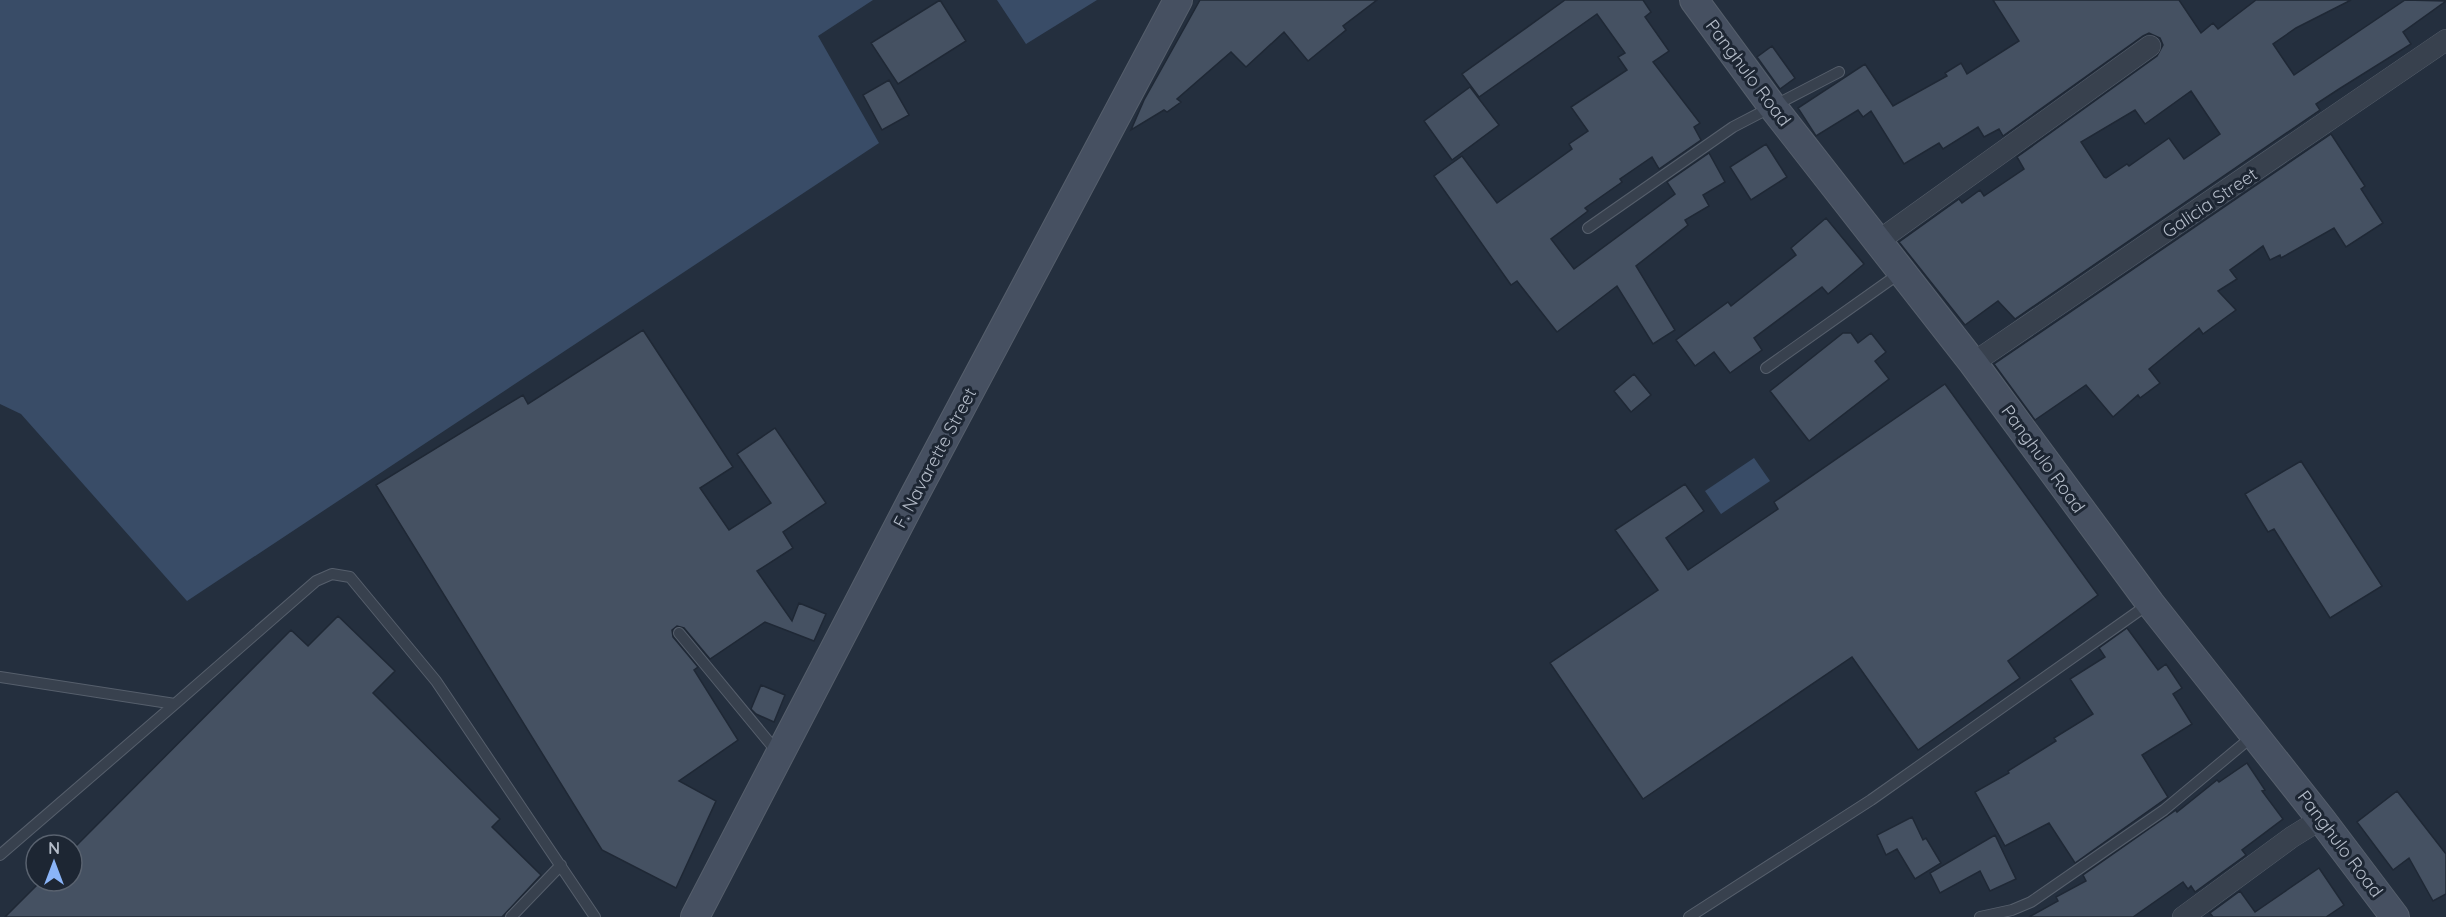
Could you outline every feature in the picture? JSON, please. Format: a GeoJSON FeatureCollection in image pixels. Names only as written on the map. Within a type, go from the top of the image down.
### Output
{"type":"FeatureCollection","features":[{"type":"Feature","properties":{"kind":"main road","name":"F. Navarette Street"},"geometry":{"type":"LineString","coordinates":[[695,917],[918,488],[1178,0]]}},
{"type":"Feature","properties":{"kind":"main road","name":"Panghulo Road"},"geometry":{"type":"LineString","coordinates":[[1694,0],[1772,106],[1972,363],[2150,603],[2321,819],[2395,917]]}},
{"type":"Feature","properties":{"kind":"street","name":"Galicia Street"},"geometry":{"type":"LineString","coordinates":[[1972,363],[2446,40]]}},
{"type":"Feature","properties":{"kind":"street"},"geometry":{"type":"LineString","coordinates":[[1877,242],[2150,46]]}},
{"type":"Feature","properties":{"kind":"street"},"geometry":{"type":"LineString","coordinates":[[2183,917],[2292,837],[2321,819]]}},
{"type":"Feature","properties":{"kind":"lane"},"geometry":{"type":"LineString","coordinates":[[1588,228],[1733,127],[1839,72]]}},
{"type":"Feature","properties":{"kind":"lane"},"geometry":{"type":"LineString","coordinates":[[1766,369],[1901,273]]}},
{"type":"Feature","properties":{"kind":"lane"},"geometry":{"type":"LineString","coordinates":[[0,855],[316,581],[332,574],[350,577],[436,681],[595,917]]}},
{"type":"Feature","properties":{"kind":"lane"},"geometry":{"type":"LineString","coordinates":[[1689,917],[1871,800],[2150,603]]}},
{"type":"Feature","properties":{"kind":"lane"},"geometry":{"type":"LineString","coordinates":[[679,633],[761,729],[780,756]]}},
{"type":"Feature","properties":{"kind":"lane"},"geometry":{"type":"LineString","coordinates":[[0,677],[175,704]]}},
{"type":"Feature","properties":{"kind":"lane"},"geometry":{"type":"LineString","coordinates":[[1980,917],[2012,910],[2031,902],[2164,810],[2255,735]]}},
{"type":"Feature","properties":{"kind":"lane"},"geometry":{"type":"LineString","coordinates":[[511,917],[561,865]]}},
{"type":"Feature","properties":{"kind":"water"},"geometry":{"type":"Polygon","coordinates":[[[0,0],[873,0],[818,36],[879,143],[187,601],[21,414],[0,404],[0,0]]]}},
{"type":"Feature","properties":{"kind":"water"},"geometry":{"type":"Polygon","coordinates":[[[997,0],[1097,0],[1026,44],[997,0]]]}},
{"type":"Feature","properties":{"kind":"water"},"geometry":{"type":"Polygon","coordinates":[[[1754,458],[1770,481],[1721,514],[1705,491],[1754,458]]]}},
{"type":"Feature","properties":{"kind":"building"},"geometry":{"type":"Polygon","coordinates":[[[940,0],[966,41],[898,84],[871,43],[940,0]]]}},
{"type":"Feature","properties":{"kind":"building"},"geometry":{"type":"Polygon","coordinates":[[[1200,0],[1377,0],[1343,26],[1346,30],[1308,61],[1284,32],[1246,67],[1231,52],[1177,99],[1181,102],[1167,112],[1164,110],[1131,130],[1144,100],[1200,0]]]}},
{"type":"Feature","properties":{"kind":"building"},"geometry":{"type":"Polygon","coordinates":[[[1565,0],[1643,0],[1651,12],[1645,17],[1669,51],[1653,62],[1700,123],[1694,127],[1701,140],[1659,169],[1652,157],[1620,179],[1622,182],[1585,208],[1588,211],[1551,239],[1574,269],[1675,194],[1667,182],[1709,153],[1725,182],[1703,195],[1709,206],[1685,220],[1688,225],[1636,266],[1675,330],[1653,344],[1617,286],[1557,332],[1517,281],[1511,285],[1434,176],[1462,156],[1497,203],[1572,149],[1569,144],[1588,131],[1571,107],[1627,70],[1618,57],[1625,53],[1597,14],[1479,97],[1462,74],[1565,0]]]}},
{"type":"Feature","properties":{"kind":"building"},"geometry":{"type":"Polygon","coordinates":[[[1993,0],[2179,0],[2201,33],[2213,23],[2218,29],[2256,0],[2351,0],[2296,28],[2273,44],[2294,75],[2405,0],[2446,1],[2403,32],[2411,44],[2316,104],[2320,110],[2015,319],[1998,301],[1965,325],[1899,242],[1959,199],[1962,203],[1980,190],[1984,196],[2024,169],[2017,157],[2157,56],[2163,45],[2160,38],[2149,33],[2143,36],[2003,136],[1999,129],[1984,137],[1978,127],[1943,149],[1939,143],[1904,164],[1871,111],[1863,117],[1858,110],[1816,136],[1798,108],[1865,64],[1893,106],[1947,76],[1945,73],[1961,63],[1967,74],[2019,41],[1993,0]],[[2191,91],[2145,124],[2135,110],[2081,142],[2106,178],[2127,164],[2129,166],[2169,138],[2184,159],[2220,134],[2191,91]]]}},
{"type":"Feature","properties":{"kind":"building"},"geometry":{"type":"Polygon","coordinates":[[[1772,46],[1795,78],[1780,89],[1757,57],[1772,46]]]}},
{"type":"Feature","properties":{"kind":"building"},"geometry":{"type":"Polygon","coordinates":[[[889,80],[909,115],[882,130],[863,95],[889,80]]]}},
{"type":"Feature","properties":{"kind":"building"},"geometry":{"type":"Polygon","coordinates":[[[1470,87],[1499,125],[1452,160],[1424,121],[1470,87]]]}},
{"type":"Feature","properties":{"kind":"building"},"geometry":{"type":"Polygon","coordinates":[[[2331,134],[2365,186],[2361,189],[2383,223],[2346,247],[2334,228],[2281,258],[2280,255],[2270,260],[2263,246],[2230,270],[2237,279],[2218,291],[2236,310],[2203,334],[2199,328],[2149,369],[2160,383],[2140,398],[2138,395],[2113,417],[2086,385],[2035,420],[1994,364],[2331,134]]]}},
{"type":"Feature","properties":{"kind":"building"},"geometry":{"type":"Polygon","coordinates":[[[1766,144],[1787,177],[1751,200],[1730,167],[1766,144]]]}},
{"type":"Feature","properties":{"kind":"building"},"geometry":{"type":"Polygon","coordinates":[[[1826,218],[1864,264],[1828,294],[1822,287],[1754,338],[1762,350],[1730,373],[1714,352],[1695,366],[1676,340],[1728,302],[1731,306],[1796,255],[1791,248],[1826,218]]]}},
{"type":"Feature","properties":{"kind":"building"},"geometry":{"type":"Polygon","coordinates":[[[643,330],[733,467],[700,488],[729,530],[771,503],[737,454],[775,428],[826,503],[783,532],[793,548],[757,571],[792,621],[799,603],[826,614],[814,641],[765,622],[710,659],[684,628],[677,626],[672,630],[673,637],[698,667],[694,670],[738,740],[679,781],[716,801],[676,888],[602,850],[376,485],[523,395],[528,404],[643,330]]]}},
{"type":"Feature","properties":{"kind":"building"},"geometry":{"type":"Polygon","coordinates":[[[1843,333],[1851,333],[1858,343],[1871,333],[1886,352],[1875,361],[1889,379],[1809,441],[1770,391],[1843,333]]]}},
{"type":"Feature","properties":{"kind":"building"},"geometry":{"type":"Polygon","coordinates":[[[1634,374],[1651,395],[1631,412],[1614,391],[1634,374]]]}},
{"type":"Feature","properties":{"kind":"building"},"geometry":{"type":"Polygon","coordinates":[[[1945,384],[2098,595],[2008,661],[2020,678],[1918,750],[1852,657],[1643,799],[1550,663],[1658,590],[1615,530],[1685,484],[1704,511],[1666,538],[1688,570],[1778,509],[1774,502],[1945,384]]]}},
{"type":"Feature","properties":{"kind":"building"},"geometry":{"type":"Polygon","coordinates":[[[2301,461],[2382,586],[2330,618],[2274,529],[2268,532],[2245,494],[2301,461]]]}},
{"type":"Feature","properties":{"kind":"building"},"geometry":{"type":"Polygon","coordinates":[[[338,616],[395,671],[373,693],[500,819],[492,827],[541,875],[502,917],[5,917],[29,893],[84,893],[84,838],[291,630],[308,646],[338,616]]]}},
{"type":"Feature","properties":{"kind":"building"},"geometry":{"type":"Polygon","coordinates":[[[2127,628],[2158,670],[2166,664],[2182,688],[2173,694],[2192,724],[2142,755],[2168,797],[2075,863],[2049,823],[2005,846],[1975,792],[2009,773],[2008,771],[2056,741],[2054,738],[2093,714],[2070,679],[2105,657],[2099,648],[2127,628]]]}},
{"type":"Feature","properties":{"kind":"building"},"geometry":{"type":"Polygon","coordinates":[[[761,685],[785,695],[774,722],[756,714],[751,709],[761,685]]]}},
{"type":"Feature","properties":{"kind":"building"},"geometry":{"type":"Polygon","coordinates":[[[2247,763],[2265,790],[2262,791],[2283,819],[2242,850],[2246,855],[2195,892],[2191,886],[2188,889],[2183,882],[2133,917],[2029,917],[2058,901],[2056,897],[2086,881],[2083,875],[2176,810],[2177,812],[2217,780],[2219,782],[2247,763]]]}},
{"type":"Feature","properties":{"kind":"building"},"geometry":{"type":"Polygon","coordinates":[[[2397,791],[2446,854],[2446,894],[2433,901],[2409,858],[2393,870],[2357,822],[2397,791]]]}},
{"type":"Feature","properties":{"kind":"building"},"geometry":{"type":"Polygon","coordinates":[[[1912,817],[1923,840],[1926,838],[1941,863],[1915,879],[1897,849],[1886,855],[1877,835],[1912,817]]]}},
{"type":"Feature","properties":{"kind":"building"},"geometry":{"type":"Polygon","coordinates":[[[1995,835],[2016,879],[1990,891],[1980,871],[1940,893],[1930,873],[1995,835]]]}},
{"type":"Feature","properties":{"kind":"building"},"geometry":{"type":"Polygon","coordinates":[[[2319,868],[2344,905],[2326,917],[2213,917],[2210,913],[2240,891],[2255,912],[2319,868]]]}}]}
